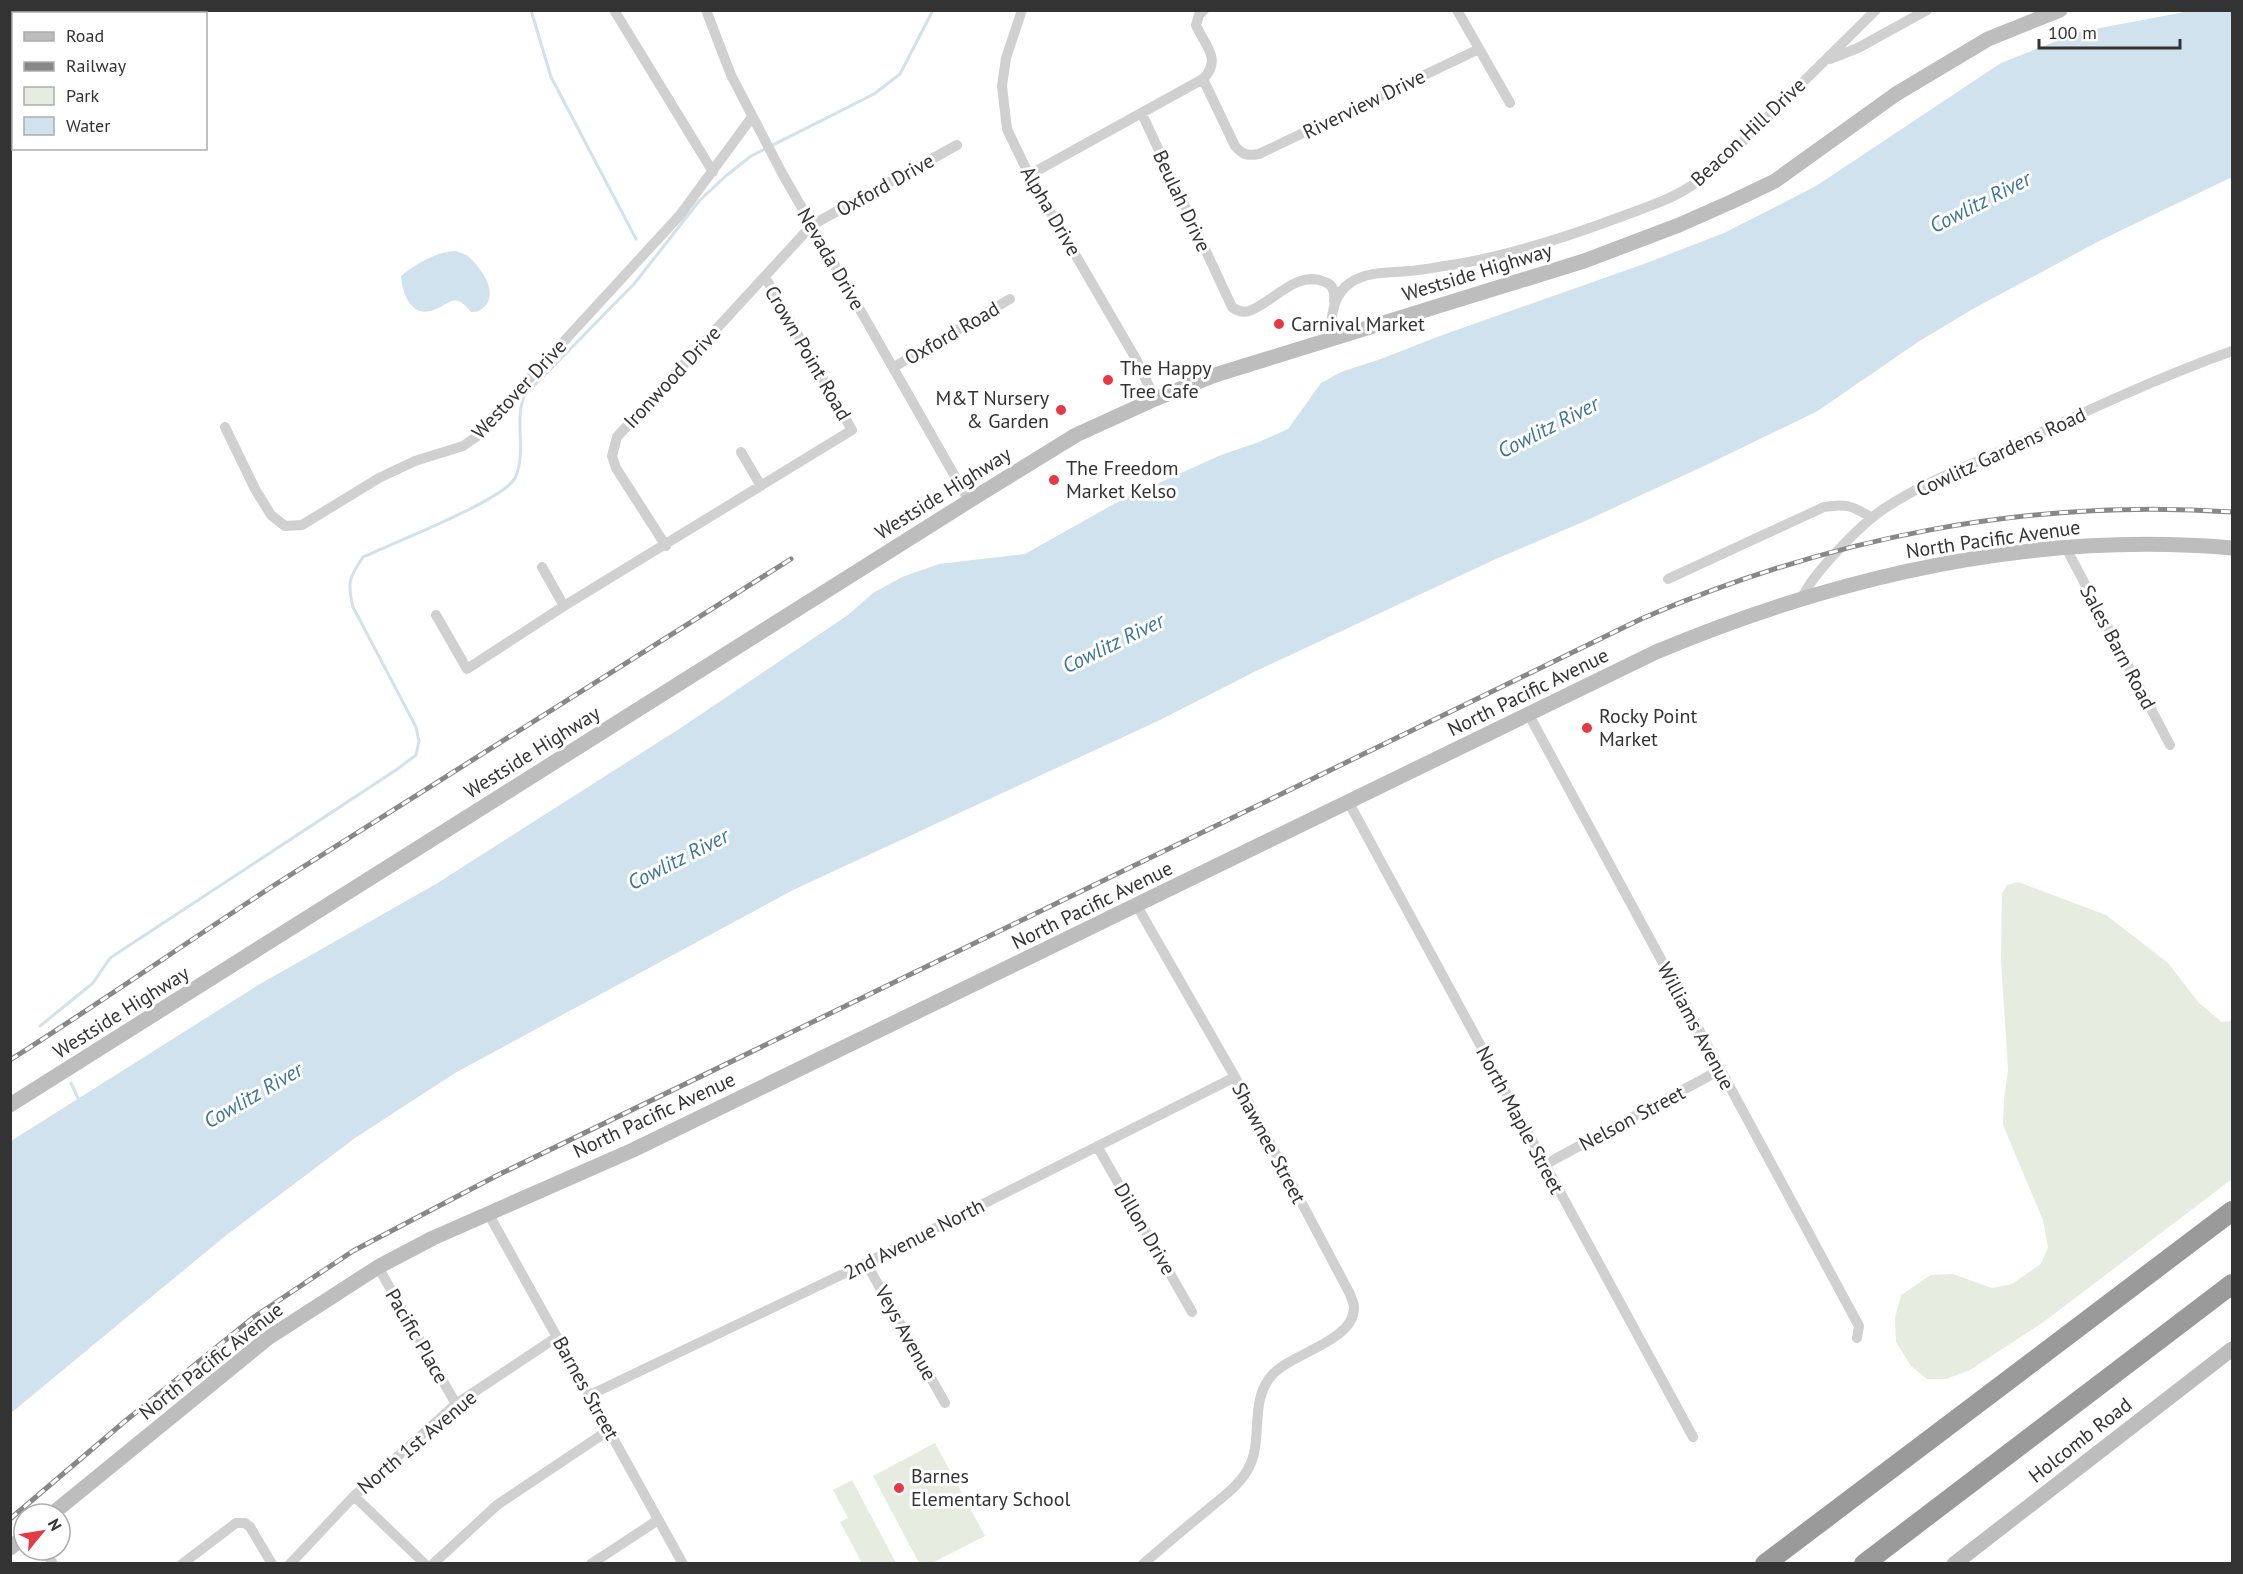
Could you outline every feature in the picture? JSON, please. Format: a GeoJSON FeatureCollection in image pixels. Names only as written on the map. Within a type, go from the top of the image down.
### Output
{"type":"FeatureCollection","features":[{"type":"Feature","properties":{"kind":"highway"},"geometry":{"type":"LineString","coordinates":[[1765,1563],[2232,1211]]}},
{"type":"Feature","properties":{"kind":"highway"},"geometry":{"type":"LineString","coordinates":[[1864,1563],[2232,1284]]}},
{"type":"Feature","properties":{"kind":"street"},"geometry":{"type":"LineString","coordinates":[[614,10],[713,172]]}},
{"type":"Feature","properties":{"kind":"street","name":"Nevada Drive"},"geometry":{"type":"LineString","coordinates":[[706,10],[731,75],[752,117],[969,501]]}},
{"type":"Feature","properties":{"kind":"street","name":"Alpha Drive"},"geometry":{"type":"LineString","coordinates":[[1022,10],[1006,58],[1002,86],[1007,129],[1029,175],[1136,359],[1155,399]]}},
{"type":"Feature","properties":{"kind":"street"},"geometry":{"type":"LineString","coordinates":[[1029,175],[1203,79],[1210,72],[1213,63],[1210,51],[1196,25],[1199,15],[1204,10]]}},
{"type":"Feature","properties":{"kind":"street"},"geometry":{"type":"LineString","coordinates":[[1456,10],[1510,103]]}},
{"type":"Feature","properties":{"kind":"street","name":"Beacon Hill Drive"},"geometry":{"type":"LineString","coordinates":[[1334,302],[1346,286],[1365,276],[1484,259],[1523,250],[1566,237],[1668,198],[1707,175],[1876,10]]}},
{"type":"Feature","properties":{"kind":"street"},"geometry":{"type":"LineString","coordinates":[[1824,61],[1858,48],[1927,10]]}},
{"type":"Feature","properties":{"kind":"street","name":"Westside Highway"},"geometry":{"type":"LineString","coordinates":[[10,1105],[1076,435],[1215,375],[1584,261],[1679,225],[1775,181],[1896,94],[1988,39],[2060,10]]}},
{"type":"Feature","properties":{"kind":"street","name":"Riverview Drive"},"geometry":{"type":"LineString","coordinates":[[1203,79],[1235,146],[1243,154],[1249,156],[1259,154],[1479,49]]}},
{"type":"Feature","properties":{"kind":"street","name":"Beulah Drive"},"geometry":{"type":"LineString","coordinates":[[1142,114],[1232,307],[1239,312],[1247,312],[1282,290],[1308,280],[1320,280],[1330,284],[1334,290],[1334,302]]}},
{"type":"Feature","properties":{"kind":"street","name":"Westover Drive"},"geometry":{"type":"LineString","coordinates":[[225,427],[255,489],[271,515],[285,526],[302,525],[379,478],[415,461],[463,446],[476,437],[681,215],[752,117]]}},
{"type":"Feature","properties":{"kind":"street","name":"Oxford Drive"},"geometry":{"type":"LineString","coordinates":[[812,225],[957,145]]}},
{"type":"Feature","properties":{"kind":"street","name":"Ironwood Drive"},"geometry":{"type":"LineString","coordinates":[[666,546],[616,468],[612,456],[617,437],[812,225]]}},
{"type":"Feature","properties":{"kind":"street","name":"Crown Point Road"},"geometry":{"type":"LineString","coordinates":[[436,615],[467,669],[564,606],[666,546],[852,430],[765,277]]}},
{"type":"Feature","properties":{"kind":"street","name":"Oxford Road"},"geometry":{"type":"LineString","coordinates":[[894,367],[1010,300]]}},
{"type":"Feature","properties":{"kind":"street"},"geometry":{"type":"LineString","coordinates":[[1329,340],[1334,302]]}},
{"type":"Feature","properties":{"kind":"street","name":"Cowlitz Gardens Road"},"geometry":{"type":"LineString","coordinates":[[1802,598],[1806,587],[1817,573],[1872,518],[1910,494],[2072,418],[2158,380],[2232,351]]}},
{"type":"Feature","properties":{"kind":"street"},"geometry":{"type":"LineString","coordinates":[[741,452],[761,486]]}},
{"type":"Feature","properties":{"kind":"street"},"geometry":{"type":"LineString","coordinates":[[1668,579],[1824,507],[1840,504],[1855,507],[1872,518]]}},
{"type":"Feature","properties":{"kind":"street","name":"North Pacific Avenue"},"geometry":{"type":"LineString","coordinates":[[67,1502],[268,1338],[378,1267],[433,1238],[633,1150],[1656,652],[1707,631],[1802,598],[1940,564],[2066,548],[2164,545],[2232,548]]}},
{"type":"Feature","properties":{"kind":"street","name":"Sales Barn Road"},"geometry":{"type":"LineString","coordinates":[[2066,548],[2170,745]]}},
{"type":"Feature","properties":{"kind":"street"},"geometry":{"type":"LineString","coordinates":[[542,567],[564,606]]}},
{"type":"Feature","properties":{"kind":"street","name":"Williams Avenue"},"geometry":{"type":"LineString","coordinates":[[1529,715],[1859,1326],[1857,1338]]}},
{"type":"Feature","properties":{"kind":"street","name":"North Maple Street"},"geometry":{"type":"LineString","coordinates":[[1349,803],[1693,1437]]}},
{"type":"Feature","properties":{"kind":"street","name":"Shawnee Street"},"geometry":{"type":"LineString","coordinates":[[1137,906],[1235,1077],[1350,1294],[1354,1307],[1351,1320],[1345,1329],[1335,1337],[1292,1360],[1273,1374],[1264,1388],[1258,1406],[1255,1454],[1249,1469],[1234,1487],[1143,1563]]}},
{"type":"Feature","properties":{"kind":"street","name":"Nelson Street"},"geometry":{"type":"LineString","coordinates":[[1544,1165],[1720,1070]]}},
{"type":"Feature","properties":{"kind":"street","name":"2nd Avenue North"},"geometry":{"type":"LineString","coordinates":[[590,1395],[866,1263],[1235,1077]]}},
{"type":"Feature","properties":{"kind":"street","name":"Dillon Drive"},"geometry":{"type":"LineString","coordinates":[[1097,1146],[1192,1312]]}},
{"type":"Feature","properties":{"kind":"street","name":"Barnes Street"},"geometry":{"type":"LineString","coordinates":[[488,1213],[683,1563]]}},
{"type":"Feature","properties":{"kind":"street","name":"Veys Avenue"},"geometry":{"type":"LineString","coordinates":[[866,1263],[945,1403]]}},
{"type":"Feature","properties":{"kind":"street","name":"Pacific Place"},"geometry":{"type":"LineString","coordinates":[[378,1267],[456,1404]]}},
{"type":"Feature","properties":{"kind":"street","name":"North 1st Avenue"},"geometry":{"type":"LineString","coordinates":[[290,1563],[354,1496],[456,1404],[557,1337]]}},
{"type":"Feature","properties":{"kind":"street","name":"Holcomb Road"},"geometry":{"type":"LineString","coordinates":[[1954,1563],[2232,1349]]}},
{"type":"Feature","properties":{"kind":"street"},"geometry":{"type":"LineString","coordinates":[[433,1563],[497,1505],[609,1430]]}},
{"type":"Feature","properties":{"kind":"street"},"geometry":{"type":"LineString","coordinates":[[354,1496],[425,1563]]}},
{"type":"Feature","properties":{"kind":"street"},"geometry":{"type":"LineString","coordinates":[[591,1563],[658,1520]]}},
{"type":"Feature","properties":{"kind":"street"},"geometry":{"type":"LineString","coordinates":[[182,1563],[236,1523],[245,1523],[250,1527],[272,1563]]}},
{"type":"Feature","properties":{"kind":"green space"},"geometry":{"type":"Polygon","coordinates":[[[2018,882],[2106,915],[2168,963],[2199,1003],[2222,1022],[2232,1021],[2232,1179],[2045,1321],[1970,1370],[1946,1379],[1927,1379],[1911,1366],[1896,1342],[1895,1318],[1901,1295],[1931,1275],[1953,1274],[1992,1288],[2012,1284],[2041,1264],[2048,1247],[2043,1220],[2003,1125],[2008,1070],[2001,960],[2002,893],[2007,885],[2018,882]]]}},
{"type":"Feature","properties":{"kind":"green space"},"geometry":{"type":"Polygon","coordinates":[[[935,1443],[985,1536],[932,1563],[919,1563],[873,1476],[935,1443]]]}},
{"type":"Feature","properties":{"kind":"green space"},"geometry":{"type":"Polygon","coordinates":[[[852,1480],[896,1563],[862,1563],[840,1522],[848,1518],[833,1490],[852,1480]]]}},
{"type":"Feature","properties":{"kind":"water","name":"Cowlitz River"},"geometry":{"type":"Polygon","coordinates":[[[2195,10],[2232,11],[2232,177],[2101,240],[1971,310],[1918,342],[1816,412],[1583,522],[1498,558],[1256,671],[1160,720],[793,890],[455,1073],[355,1138],[224,1237],[11,1413],[11,1141],[260,984],[436,884],[679,729],[848,615],[873,593],[902,577],[939,564],[1025,554],[1121,500],[1221,455],[1288,429],[1321,383],[1341,372],[1644,264],[1724,233],[1816,186],[2001,63],[2079,32],[2195,10]]]}},
{"type":"Feature","properties":{"kind":"water"},"geometry":{"type":"Polygon","coordinates":[[[456,251],[469,257],[483,274],[489,288],[488,301],[483,308],[475,312],[471,312],[465,305],[455,301],[430,311],[417,310],[405,295],[401,276],[427,259],[456,251]]]}},
{"type":"Feature","properties":{"kind":"waterway"},"geometry":{"type":"LineString","coordinates":[[531,10],[551,77],[636,239]]}},
{"type":"Feature","properties":{"kind":"waterway"},"geometry":{"type":"LineString","coordinates":[[40,1026],[93,983],[110,958],[416,755],[419,741],[416,727],[353,607],[350,581],[363,557],[469,509],[506,487],[515,478],[520,458],[520,416],[524,396],[634,284],[700,200],[727,175],[751,156],[874,94],[900,74],[933,10]]}},
{"type":"Feature","properties":{"kind":"waterway"},"geometry":{"type":"LineString","coordinates":[[71,1083],[78,1098]]}},
{"type":"Feature","properties":{"kind":"railway"},"geometry":{"type":"LineString","coordinates":[[10,1519],[124,1422],[254,1317],[353,1251],[498,1175],[1641,619],[1784,566],[1856,546],[1930,530],[2005,518],[2080,511],[2156,509],[2232,512]]}},
{"type":"Feature","properties":{"kind":"railway"},"geometry":{"type":"LineString","coordinates":[[10,1060],[276,884],[791,559]]}},
{"type":"Feature","properties":{"kind":"place","name":"Carnival Market"},"geometry":{"type":"Point","coordinates":[1279,324]}},
{"type":"Feature","properties":{"kind":"place","name":"The Happy Tree Cafe"},"geometry":{"type":"Point","coordinates":[1108,380]}},
{"type":"Feature","properties":{"kind":"place","name":"M&T Nursery & Garden"},"geometry":{"type":"Point","coordinates":[1061,410]}},
{"type":"Feature","properties":{"kind":"place","name":"The Freedom Market Kelso"},"geometry":{"type":"Point","coordinates":[1054,480]}},
{"type":"Feature","properties":{"kind":"place","name":"Rocky Point Market"},"geometry":{"type":"Point","coordinates":[1587,728]}},
{"type":"Feature","properties":{"kind":"place","name":"Barnes Elementary School"},"geometry":{"type":"Point","coordinates":[899,1488]}}]}
